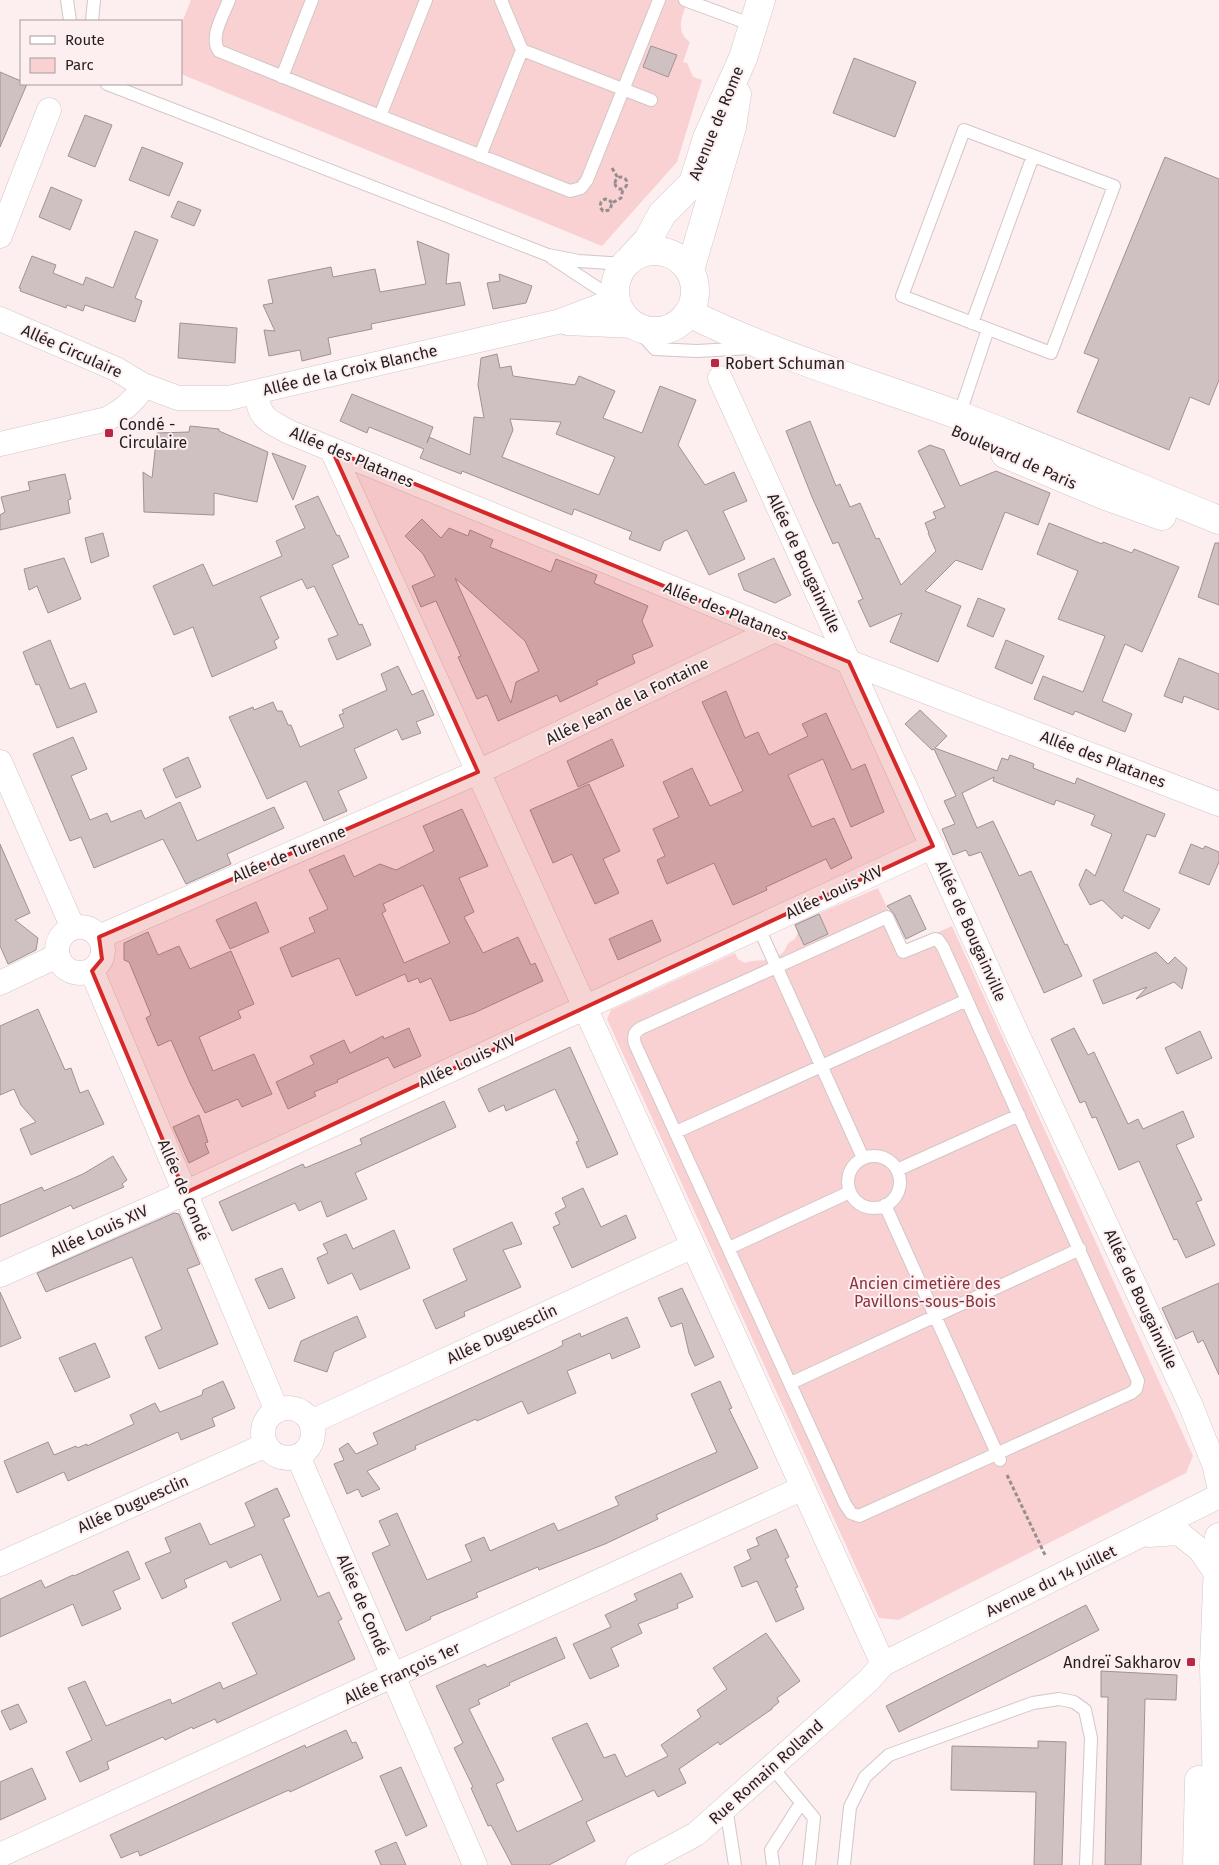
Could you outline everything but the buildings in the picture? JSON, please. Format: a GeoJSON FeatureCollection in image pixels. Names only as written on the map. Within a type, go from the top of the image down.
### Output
{"type":"FeatureCollection","features":[{"type":"Feature","properties":{"kind":"street","name":"Avenue de Rome"},"geometry":{"type":"LineString","coordinates":[[628,261],[648,240],[662,214],[693,183],[707,138],[743,58],[757,13]]}},
{"type":"Feature","properties":{"kind":"street","name":"Avenue de Rome"},"geometry":{"type":"LineString","coordinates":[[690,270],[732,127],[743,58]]}},
{"type":"Feature","properties":{"kind":"street"},"geometry":{"type":"LineString","coordinates":[[0,236],[49,110]]}},
{"type":"Feature","properties":{"kind":"street"},"geometry":{"type":"LineString","coordinates":[[657,250],[676,256],[690,270],[695,292],[693,303],[689,313],[670,328],[658,331],[645,330],[634,326],[619,310],[614,288],[617,275],[628,261],[644,252],[657,250]]}},
{"type":"Feature","properties":{"kind":"street","name":"Allée de la Croix Blanche"},"geometry":{"type":"LineString","coordinates":[[143,385],[178,398],[229,398],[557,322],[616,300]]}},
{"type":"Feature","properties":{"kind":"street","name":"Boulevard de Paris"},"geometry":{"type":"LineString","coordinates":[[689,313],[728,332],[766,347],[959,416],[1219,520]]}},
{"type":"Feature","properties":{"kind":"street","name":"Allée Circulaire"},"geometry":{"type":"LineString","coordinates":[[0,318],[116,370],[143,385]]}},
{"type":"Feature","properties":{"kind":"street","name":"Allée de la Croix Blanche"},"geometry":{"type":"LineString","coordinates":[[557,322],[634,326]]}},
{"type":"Feature","properties":{"kind":"street","name":"Boulevard de Paris"},"geometry":{"type":"LineString","coordinates":[[813,365],[900,403],[963,436],[1106,496],[1219,538]]}},
{"type":"Feature","properties":{"kind":"street","name":"Allée de Bougainville"},"geometry":{"type":"LineString","coordinates":[[720,378],[1022,1045],[1191,1406],[1214,1464],[1219,1485]]}},
{"type":"Feature","properties":{"kind":"street"},"geometry":{"type":"LineString","coordinates":[[0,444],[107,419],[122,411],[140,393],[143,385]]}},
{"type":"Feature","properties":{"kind":"street","name":"Allée des Platanes"},"geometry":{"type":"LineString","coordinates":[[256,392],[258,408],[264,418],[289,432],[849,662],[1219,804]]}},
{"type":"Feature","properties":{"kind":"street"},"geometry":{"type":"LineString","coordinates":[[900,403],[953,423],[959,416]]}},
{"type":"Feature","properties":{"kind":"street"},"geometry":{"type":"LineString","coordinates":[[332,450],[883,1664]]}},
{"type":"Feature","properties":{"kind":"street","name":"Allée Jean de la Fontaine"},"geometry":{"type":"LineString","coordinates":[[478,772],[775,630]]}},
{"type":"Feature","properties":{"kind":"street"},"geometry":{"type":"LineString","coordinates":[[0,762],[73,928]]}},
{"type":"Feature","properties":{"kind":"street","name":"Allée de Turenne"},"geometry":{"type":"LineString","coordinates":[[99,937],[478,772]]}},
{"type":"Feature","properties":{"kind":"street","name":"Allée Louis XIV"},"geometry":{"type":"LineString","coordinates":[[0,1275],[186,1193],[584,1006],[933,846]]}},
{"type":"Feature","properties":{"kind":"street"},"geometry":{"type":"LineString","coordinates":[[73,928],[88,928],[99,937],[103,944],[102,959],[98,966],[85,973],[71,972],[65,968],[58,956],[58,942],[66,931],[73,928]]}},
{"type":"Feature","properties":{"kind":"street"},"geometry":{"type":"LineString","coordinates":[[0,983],[58,956]]}},
{"type":"Feature","properties":{"kind":"street","name":"Allée de Condé"},"geometry":{"type":"LineString","coordinates":[[92,970],[277,1410]]}},
{"type":"Feature","properties":{"kind":"street","name":"Allée Duguesclin"},"geometry":{"type":"LineString","coordinates":[[311,1422],[693,1246]]}},
{"type":"Feature","properties":{"kind":"street"},"geometry":{"type":"LineString","coordinates":[[292,1408],[300,1411],[311,1422],[313,1438],[305,1451],[298,1456],[291,1458],[277,1455],[266,1445],[264,1437],[266,1422],[270,1415],[277,1410],[292,1408]]}},
{"type":"Feature","properties":{"kind":"street","name":"Allée Duguesclin"},"geometry":{"type":"LineString","coordinates":[[0,1564],[266,1445]]}},
{"type":"Feature","properties":{"kind":"street","name":"Allée de Condé"},"geometry":{"type":"LineString","coordinates":[[298,1456],[475,1865]]}},
{"type":"Feature","properties":{"kind":"street","name":"Allée François 1er"},"geometry":{"type":"LineString","coordinates":[[0,1855],[394,1677],[803,1488]]}},
{"type":"Feature","properties":{"kind":"street","name":"Avenue du 14 Juillet"},"geometry":{"type":"LineString","coordinates":[[883,1664],[1219,1496]]}},
{"type":"Feature","properties":{"kind":"street"},"geometry":{"type":"LineString","coordinates":[[1144,1535],[1179,1533],[1200,1550],[1218,1576]]}},
{"type":"Feature","properties":{"kind":"street"},"geometry":{"type":"LineString","coordinates":[[1209,1852],[1200,1776],[1214,1664],[1219,1538]]}},
{"type":"Feature","properties":{"kind":"street","name":"Rue Romain Rolland"},"geometry":{"type":"LineString","coordinates":[[638,1865],[696,1834],[868,1681],[883,1664]]}},
{"type":"Feature","properties":{"kind":"lane"},"geometry":{"type":"LineString","coordinates":[[67,0],[70,20]]}},
{"type":"Feature","properties":{"kind":"lane"},"geometry":{"type":"LineString","coordinates":[[92,20],[94,0]]}},
{"type":"Feature","properties":{"kind":"lane"},"geometry":{"type":"LineString","coordinates":[[229,0],[214,39],[217,49],[226,55],[570,191],[583,186],[587,180],[659,0]]}},
{"type":"Feature","properties":{"kind":"lane"},"geometry":{"type":"LineString","coordinates":[[282,77],[312,0]]}},
{"type":"Feature","properties":{"kind":"lane"},"geometry":{"type":"LineString","coordinates":[[380,116],[426,0]]}},
{"type":"Feature","properties":{"kind":"lane"},"geometry":{"type":"LineString","coordinates":[[480,156],[522,50],[501,0]]}},
{"type":"Feature","properties":{"kind":"lane"},"geometry":{"type":"LineString","coordinates":[[685,0],[757,13]]}},
{"type":"Feature","properties":{"kind":"lane"},"geometry":{"type":"LineString","coordinates":[[522,50],[650,100]]}},
{"type":"Feature","properties":{"kind":"lane"},"geometry":{"type":"LineString","coordinates":[[110,85],[548,255],[579,261],[628,261]]}},
{"type":"Feature","properties":{"kind":"lane"},"geometry":{"type":"LineString","coordinates":[[964,130],[1033,156],[1114,186],[1052,353],[902,296],[964,130]]}},
{"type":"Feature","properties":{"kind":"lane"},"geometry":{"type":"LineString","coordinates":[[972,323],[1033,156]]}},
{"type":"Feature","properties":{"kind":"lane"},"geometry":{"type":"LineString","coordinates":[[548,255],[616,300]]}},
{"type":"Feature","properties":{"kind":"lane"},"geometry":{"type":"LineString","coordinates":[[634,326],[655,350],[697,351],[766,347]]}},
{"type":"Feature","properties":{"kind":"lane"},"geometry":{"type":"LineString","coordinates":[[959,416],[988,329]]}},
{"type":"Feature","properties":{"kind":"lane"},"geometry":{"type":"LineString","coordinates":[[887,917],[903,952],[932,939],[940,942],[1138,1377],[1138,1385],[1131,1393],[999,1458],[863,1515],[855,1516],[846,1504],[635,1044],[635,1033],[641,1028],[776,966],[887,917]]}},
{"type":"Feature","properties":{"kind":"lane"},"geometry":{"type":"LineString","coordinates":[[758,926],[864,1158]]}},
{"type":"Feature","properties":{"kind":"lane"},"geometry":{"type":"LineString","coordinates":[[676,1132],[967,1000]]}},
{"type":"Feature","properties":{"kind":"lane"},"geometry":{"type":"LineString","coordinates":[[897,1170],[1019,1115]]}},
{"type":"Feature","properties":{"kind":"lane"},"geometry":{"type":"LineString","coordinates":[[879,1156],[893,1164],[897,1170],[899,1186],[892,1200],[885,1205],[869,1207],[854,1199],[850,1192],[848,1176],[856,1162],[864,1158],[879,1156]]}},
{"type":"Feature","properties":{"kind":"lane"},"geometry":{"type":"LineString","coordinates":[[729,1248],[850,1192]]}},
{"type":"Feature","properties":{"kind":"lane"},"geometry":{"type":"LineString","coordinates":[[885,1205],[999,1458]]}},
{"type":"Feature","properties":{"kind":"lane"},"geometry":{"type":"LineString","coordinates":[[790,1383],[1080,1249]]}},
{"type":"Feature","properties":{"kind":"lane"},"geometry":{"type":"LineString","coordinates":[[844,1865],[850,1807],[865,1777],[889,1755],[1033,1703],[1059,1700],[1074,1702],[1085,1710],[1091,1738],[1086,1865]]}},
{"type":"Feature","properties":{"kind":"lane"},"geometry":{"type":"LineString","coordinates":[[771,1766],[814,1818],[809,1865]]}},
{"type":"Feature","properties":{"kind":"lane"},"geometry":{"type":"LineString","coordinates":[[773,1865],[770,1850],[801,1803]]}},
{"type":"Feature","properties":{"kind":"lane"},"geometry":{"type":"LineString","coordinates":[[726,1807],[735,1865]]}},
{"type":"Feature","properties":{"kind":"path"},"geometry":{"type":"LineString","coordinates":[[612,203],[621,198],[623,189]]}},
{"type":"Feature","properties":{"kind":"path"},"geometry":{"type":"LineString","coordinates":[[999,1458],[1056,1578]]}},
{"type":"Feature","properties":{"kind":"highlighted area"},"geometry":{"type":"Polygon","coordinates":[[[332,450],[849,662],[933,846],[185,1193],[92,971],[102,959],[99,937],[478,772],[332,450]]]}},
{"type":"Feature","properties":{"kind":"green space"},"geometry":{"type":"Polygon","coordinates":[[[191,0],[688,0],[682,17],[681,28],[685,38],[690,42],[683,62],[687,63],[693,77],[702,80],[677,162],[602,246],[182,74],[182,22],[191,0]]]}},
{"type":"Feature","properties":{"kind":"green space","name":"Ancien cimetière des Pavillons-sous-Bois"},"geometry":{"type":"Polygon","coordinates":[[[878,888],[905,947],[952,926],[1193,1456],[1186,1473],[898,1620],[879,1618],[607,1019],[611,1010],[735,953],[738,959],[745,963],[772,959],[783,952],[789,943],[795,939],[798,932],[794,924],[878,888]]]}},
{"type":"Feature","properties":{"kind":"place","name":"Robert Schuman"},"geometry":{"type":"Point","coordinates":[715,363]}},
{"type":"Feature","properties":{"kind":"place","name":"Condé - Circulaire"},"geometry":{"type":"Point","coordinates":[109,433]}},
{"type":"Feature","properties":{"kind":"place","name":"Andreï Sakharov"},"geometry":{"type":"Point","coordinates":[1191,1662]}}]}
